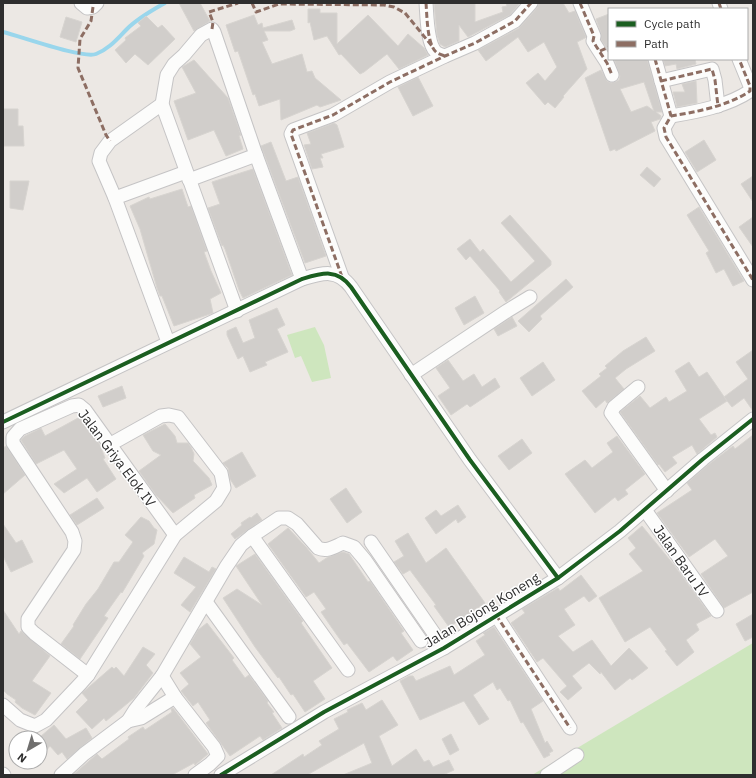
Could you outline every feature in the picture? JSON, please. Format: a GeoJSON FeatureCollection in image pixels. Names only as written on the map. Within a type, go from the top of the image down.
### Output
{"type":"FeatureCollection","features":[{"type":"Feature","properties":{"kind":"street"},"geometry":{"type":"LineString","coordinates":[[80,3],[87,8],[93,7],[97,3]]}},
{"type":"Feature","properties":{"kind":"street"},"geometry":{"type":"LineString","coordinates":[[426,3],[432,46],[437,53],[445,56]]}},
{"type":"Feature","properties":{"kind":"street"},"geometry":{"type":"LineString","coordinates":[[531,3],[525,11],[508,26],[476,43],[390,82],[333,115],[293,130],[291,134],[342,276],[470,460],[558,578]]}},
{"type":"Feature","properties":{"kind":"street"},"geometry":{"type":"LineString","coordinates":[[580,3],[594,36],[596,46],[604,49],[607,63],[612,75]]}},
{"type":"Feature","properties":{"kind":"street"},"geometry":{"type":"LineString","coordinates":[[237,312],[162,104],[167,75],[174,64],[201,35],[212,30],[219,45],[256,155],[302,279]]}},
{"type":"Feature","properties":{"kind":"street"},"geometry":{"type":"LineString","coordinates":[[655,60],[671,116],[664,128],[666,137],[753,280]]}},
{"type":"Feature","properties":{"kind":"street"},"geometry":{"type":"LineString","coordinates":[[671,116],[701,111],[718,106],[750,91],[750,86],[738,60]]}},
{"type":"Feature","properties":{"kind":"street"},"geometry":{"type":"LineString","coordinates":[[661,81],[712,69],[716,80],[718,106]]}},
{"type":"Feature","properties":{"kind":"street"},"geometry":{"type":"LineString","coordinates":[[162,104],[110,141],[101,153],[99,161],[115,198],[168,342]]}},
{"type":"Feature","properties":{"kind":"street"},"geometry":{"type":"LineString","coordinates":[[115,198],[256,155]]}},
{"type":"Feature","properties":{"kind":"street"},"geometry":{"type":"LineString","coordinates":[[3,422],[168,342],[237,312],[302,279],[320,274],[342,276]]}},
{"type":"Feature","properties":{"kind":"street"},"geometry":{"type":"LineString","coordinates":[[411,375],[530,297]]}},
{"type":"Feature","properties":{"kind":"street"},"geometry":{"type":"LineString","coordinates":[[638,387],[614,407],[610,413],[667,491]]}},
{"type":"Feature","properties":{"kind":"street","name":"Jalan Griya Elok IV"},"geometry":{"type":"LineString","coordinates":[[88,675],[28,627],[28,619],[74,550],[75,541],[72,532],[13,443],[13,437],[20,429],[72,406],[79,406],[85,410],[175,535]]}},
{"type":"Feature","properties":{"kind":"street"},"geometry":{"type":"LineString","coordinates":[[3,705],[20,720],[35,726],[46,720],[88,675],[175,535],[216,501],[224,488],[221,473],[178,417],[169,415],[161,416],[109,445]]}},
{"type":"Feature","properties":{"kind":"street","name":"Jalan Bojong Koneng"},"geometry":{"type":"LineString","coordinates":[[228,773],[324,712],[444,648],[558,578],[591,554],[645,510],[703,459],[753,419]]}},
{"type":"Feature","properties":{"kind":"street","name":"Jalan Baru IV"},"geometry":{"type":"LineString","coordinates":[[645,510],[717,611]]}},
{"type":"Feature","properties":{"kind":"street"},"geometry":{"type":"LineString","coordinates":[[61,775],[84,754],[128,721],[162,676],[232,557],[252,536],[279,518],[288,518],[297,524],[318,548],[323,550],[328,550],[343,543],[354,546],[421,641]]}},
{"type":"Feature","properties":{"kind":"street"},"geometry":{"type":"LineString","coordinates":[[252,536],[348,670]]}},
{"type":"Feature","properties":{"kind":"street"},"geometry":{"type":"LineString","coordinates":[[371,542],[444,648]]}},
{"type":"Feature","properties":{"kind":"street"},"geometry":{"type":"LineString","coordinates":[[206,602],[289,717]]}},
{"type":"Feature","properties":{"kind":"street"},"geometry":{"type":"LineString","coordinates":[[496,615],[570,728]]}},
{"type":"Feature","properties":{"kind":"street"},"geometry":{"type":"LineString","coordinates":[[162,676],[175,697],[214,747],[218,756],[195,775]]}},
{"type":"Feature","properties":{"kind":"street"},"geometry":{"type":"LineString","coordinates":[[128,721],[141,718],[175,697]]}},
{"type":"Feature","properties":{"kind":"street"},"geometry":{"type":"LineString","coordinates":[[547,775],[577,755]]}},
{"type":"Feature","properties":{"kind":"green space"},"geometry":{"type":"Polygon","coordinates":[[[315,327],[324,345],[331,378],[312,382],[301,356],[295,358],[287,335],[315,327]]]}},
{"type":"Feature","properties":{"kind":"green space"},"geometry":{"type":"Polygon","coordinates":[[[753,643],[753,775],[532,775],[753,643]]]}},
{"type":"Feature","properties":{"kind":"building"},"geometry":{"type":"Polygon","coordinates":[[[179,3],[200,3],[210,21],[194,31],[179,3]]]}},
{"type":"Feature","properties":{"kind":"building"},"geometry":{"type":"Polygon","coordinates":[[[434,3],[475,3],[475,22],[503,12],[502,7],[507,6],[506,3],[520,3],[510,15],[468,37],[459,25],[459,41],[445,47],[440,44],[437,35],[434,3]]]}},
{"type":"Feature","properties":{"kind":"building"},"geometry":{"type":"Polygon","coordinates":[[[539,3],[563,3],[569,13],[575,11],[586,37],[577,42],[587,69],[563,96],[564,97],[555,108],[548,102],[545,105],[526,83],[538,73],[545,81],[557,67],[544,42],[528,52],[518,37],[486,61],[478,50],[519,28],[537,8],[539,3]]]}},
{"type":"Feature","properties":{"kind":"building"},"geometry":{"type":"Polygon","coordinates":[[[308,9],[320,9],[320,13],[337,13],[337,44],[368,15],[398,46],[408,34],[424,48],[428,55],[399,69],[387,54],[360,74],[341,54],[339,55],[327,36],[314,40],[310,22],[308,23],[308,9]]]}},
{"type":"Feature","properties":{"kind":"building"},"geometry":{"type":"Polygon","coordinates":[[[608,14],[608,50],[601,40],[601,33],[596,19],[608,14]]]}},
{"type":"Feature","properties":{"kind":"building"},"geometry":{"type":"Polygon","coordinates":[[[254,15],[258,25],[262,23],[263,28],[292,20],[295,29],[290,31],[264,31],[268,40],[262,42],[272,64],[302,54],[307,72],[312,71],[315,78],[341,100],[320,107],[317,105],[281,120],[280,99],[259,106],[255,94],[253,95],[238,51],[235,52],[226,25],[254,15]]]}},
{"type":"Feature","properties":{"kind":"building"},"geometry":{"type":"Polygon","coordinates":[[[146,16],[158,28],[162,25],[175,39],[148,65],[135,54],[126,63],[115,50],[126,40],[125,38],[141,26],[138,23],[146,16]]]}},
{"type":"Feature","properties":{"kind":"building"},"geometry":{"type":"Polygon","coordinates":[[[66,17],[82,22],[76,42],[60,37],[66,17]]]}},
{"type":"Feature","properties":{"kind":"building"},"geometry":{"type":"Polygon","coordinates":[[[194,60],[228,98],[241,135],[239,136],[243,149],[226,156],[214,130],[188,140],[174,101],[196,93],[182,67],[194,60]]]}},
{"type":"Feature","properties":{"kind":"building"},"geometry":{"type":"Polygon","coordinates":[[[614,60],[647,60],[662,112],[656,112],[661,116],[660,119],[651,122],[655,131],[616,151],[615,149],[610,151],[585,78],[601,70],[607,81],[611,83],[619,80],[620,76],[614,60]],[[644,82],[620,89],[631,112],[647,106],[654,111],[644,82]]]}},
{"type":"Feature","properties":{"kind":"building"},"geometry":{"type":"Polygon","coordinates":[[[663,60],[695,60],[696,64],[677,69],[676,64],[665,66],[663,60]]]}},
{"type":"Feature","properties":{"kind":"building"},"geometry":{"type":"Polygon","coordinates":[[[418,77],[433,106],[413,116],[398,87],[418,77]]]}},
{"type":"Feature","properties":{"kind":"building"},"geometry":{"type":"Polygon","coordinates":[[[696,81],[697,103],[677,107],[673,92],[685,92],[682,84],[696,81]]]}},
{"type":"Feature","properties":{"kind":"building"},"geometry":{"type":"Polygon","coordinates":[[[3,109],[18,109],[18,126],[23,126],[24,146],[4,146],[3,109]]]}},
{"type":"Feature","properties":{"kind":"building"},"geometry":{"type":"Polygon","coordinates":[[[334,123],[337,125],[344,147],[321,154],[323,158],[320,158],[323,167],[312,169],[304,145],[311,144],[307,133],[334,123]]]}},
{"type":"Feature","properties":{"kind":"building"},"geometry":{"type":"Polygon","coordinates":[[[704,140],[716,160],[697,172],[685,152],[704,140]]]}},
{"type":"Feature","properties":{"kind":"building"},"geometry":{"type":"Polygon","coordinates":[[[271,142],[286,181],[298,177],[326,256],[305,263],[261,146],[271,142]]]}},
{"type":"Feature","properties":{"kind":"building"},"geometry":{"type":"Polygon","coordinates":[[[647,167],[661,179],[654,187],[640,175],[647,167]]]}},
{"type":"Feature","properties":{"kind":"building"},"geometry":{"type":"Polygon","coordinates":[[[253,169],[292,275],[243,298],[208,208],[220,204],[212,182],[253,169]]]}},
{"type":"Feature","properties":{"kind":"building"},"geometry":{"type":"Polygon","coordinates":[[[753,176],[753,202],[741,184],[753,176]]]}},
{"type":"Feature","properties":{"kind":"building"},"geometry":{"type":"Polygon","coordinates":[[[10,181],[29,181],[23,210],[10,208],[10,181]]]}},
{"type":"Feature","properties":{"kind":"building"},"geometry":{"type":"Polygon","coordinates":[[[182,189],[188,207],[191,206],[207,251],[204,252],[221,293],[210,299],[213,313],[174,326],[162,296],[160,296],[157,288],[140,229],[130,206],[149,197],[150,199],[182,189]]]}},
{"type":"Feature","properties":{"kind":"building"},"geometry":{"type":"Polygon","coordinates":[[[699,207],[744,281],[733,286],[724,269],[716,273],[706,253],[709,251],[687,215],[699,207]]]}},
{"type":"Feature","properties":{"kind":"building"},"geometry":{"type":"Polygon","coordinates":[[[510,215],[551,261],[551,265],[506,302],[499,292],[500,291],[470,256],[466,260],[457,249],[470,239],[480,252],[483,249],[511,282],[535,261],[501,223],[510,215]]]}},
{"type":"Feature","properties":{"kind":"building"},"geometry":{"type":"Polygon","coordinates":[[[753,217],[753,247],[739,227],[753,217]]]}},
{"type":"Feature","properties":{"kind":"building"},"geometry":{"type":"Polygon","coordinates":[[[566,279],[573,287],[540,316],[542,319],[529,332],[518,321],[566,279]]]}},
{"type":"Feature","properties":{"kind":"building"},"geometry":{"type":"Polygon","coordinates":[[[475,296],[484,313],[464,325],[455,308],[475,296]]]}},
{"type":"Feature","properties":{"kind":"building"},"geometry":{"type":"Polygon","coordinates":[[[277,308],[285,325],[277,329],[288,352],[265,362],[267,365],[250,372],[243,356],[238,359],[227,335],[227,331],[236,327],[243,343],[255,338],[249,320],[277,308]]]}},
{"type":"Feature","properties":{"kind":"building"},"geometry":{"type":"Polygon","coordinates":[[[512,317],[517,326],[498,336],[494,329],[512,317]]]}},
{"type":"Feature","properties":{"kind":"building"},"geometry":{"type":"Polygon","coordinates":[[[646,337],[655,351],[626,369],[615,378],[624,389],[607,403],[605,400],[596,408],[582,391],[601,376],[599,374],[607,368],[605,366],[623,351],[646,337]]]}},
{"type":"Feature","properties":{"kind":"building"},"geometry":{"type":"Polygon","coordinates":[[[753,350],[753,411],[744,398],[732,407],[724,397],[748,379],[736,362],[753,350]]]}},
{"type":"Feature","properties":{"kind":"building"},"geometry":{"type":"Polygon","coordinates":[[[448,360],[463,381],[474,374],[482,387],[495,378],[500,387],[470,407],[467,404],[451,415],[438,396],[450,388],[436,368],[448,360]]]}},
{"type":"Feature","properties":{"kind":"building"},"geometry":{"type":"Polygon","coordinates":[[[543,362],[555,380],[532,396],[520,378],[543,362]]]}},
{"type":"Feature","properties":{"kind":"building"},"geometry":{"type":"Polygon","coordinates":[[[689,362],[699,377],[707,372],[727,401],[699,419],[711,435],[715,433],[717,437],[697,454],[692,445],[672,457],[677,463],[665,472],[659,464],[658,465],[620,412],[640,396],[650,408],[666,397],[669,402],[687,391],[675,371],[689,362]]]}},
{"type":"Feature","properties":{"kind":"building"},"geometry":{"type":"Polygon","coordinates":[[[122,386],[126,398],[103,407],[98,396],[122,386]]]}},
{"type":"Feature","properties":{"kind":"building"},"geometry":{"type":"Polygon","coordinates":[[[80,417],[100,445],[105,458],[103,459],[116,479],[97,492],[87,478],[64,493],[54,484],[77,469],[64,450],[36,464],[21,440],[25,436],[41,428],[45,436],[80,417]]]}},
{"type":"Feature","properties":{"kind":"building"},"geometry":{"type":"Polygon","coordinates":[[[165,424],[175,436],[177,443],[188,443],[194,454],[193,461],[209,478],[212,485],[194,495],[195,498],[173,513],[156,495],[139,471],[161,455],[153,451],[143,435],[165,424]]]}},
{"type":"Feature","properties":{"kind":"building"},"geometry":{"type":"Polygon","coordinates":[[[753,435],[753,592],[724,608],[701,574],[728,556],[715,539],[689,557],[657,513],[692,490],[687,483],[708,465],[733,446],[735,449],[753,435]]]}},
{"type":"Feature","properties":{"kind":"building"},"geometry":{"type":"Polygon","coordinates":[[[617,436],[645,474],[625,490],[628,494],[618,501],[615,497],[595,513],[565,474],[585,460],[592,468],[613,452],[607,443],[617,436]]]}},
{"type":"Feature","properties":{"kind":"building"},"geometry":{"type":"Polygon","coordinates":[[[522,439],[532,453],[509,470],[498,456],[522,439]]]}},
{"type":"Feature","properties":{"kind":"building"},"geometry":{"type":"Polygon","coordinates":[[[6,446],[25,475],[3,494],[3,448],[6,446]]]}},
{"type":"Feature","properties":{"kind":"building"},"geometry":{"type":"Polygon","coordinates":[[[242,452],[256,476],[236,488],[230,479],[228,468],[223,463],[242,452]]]}},
{"type":"Feature","properties":{"kind":"building"},"geometry":{"type":"Polygon","coordinates":[[[346,488],[362,512],[347,523],[330,499],[346,488]]]}},
{"type":"Feature","properties":{"kind":"building"},"geometry":{"type":"Polygon","coordinates":[[[97,498],[104,508],[77,525],[70,515],[97,498]]]}},
{"type":"Feature","properties":{"kind":"building"},"geometry":{"type":"Polygon","coordinates":[[[458,505],[466,517],[458,523],[456,519],[436,534],[425,518],[436,510],[441,516],[458,505]]]}},
{"type":"Feature","properties":{"kind":"building"},"geometry":{"type":"Polygon","coordinates":[[[257,513],[262,520],[235,539],[231,534],[242,525],[241,523],[257,513]]]}},
{"type":"Feature","properties":{"kind":"building"},"geometry":{"type":"Polygon","coordinates":[[[141,517],[149,521],[157,530],[154,544],[142,553],[144,556],[122,593],[121,592],[104,616],[108,618],[80,659],[61,644],[74,626],[73,625],[86,604],[98,589],[114,562],[119,562],[133,542],[125,535],[141,517]]]}},
{"type":"Feature","properties":{"kind":"building"},"geometry":{"type":"Polygon","coordinates":[[[3,524],[16,543],[22,540],[33,562],[11,572],[3,556],[3,524]]]}},
{"type":"Feature","properties":{"kind":"building"},"geometry":{"type":"Polygon","coordinates":[[[642,526],[674,565],[711,616],[696,624],[699,630],[686,640],[694,652],[677,666],[665,651],[667,650],[650,627],[625,642],[599,598],[643,571],[629,554],[636,548],[628,538],[642,526]]]}},
{"type":"Feature","properties":{"kind":"building"},"geometry":{"type":"Polygon","coordinates":[[[288,528],[319,563],[328,557],[343,552],[349,554],[368,582],[370,581],[404,631],[401,633],[413,650],[397,661],[393,656],[369,672],[347,643],[344,645],[321,612],[326,609],[314,592],[306,597],[268,544],[288,528]]]}},
{"type":"Feature","properties":{"kind":"building"},"geometry":{"type":"Polygon","coordinates":[[[408,533],[426,563],[446,548],[485,603],[449,627],[434,606],[436,605],[410,570],[403,574],[394,562],[404,556],[395,541],[408,533]]]}},
{"type":"Feature","properties":{"kind":"building"},"geometry":{"type":"Polygon","coordinates":[[[255,554],[303,621],[301,623],[332,668],[313,681],[325,699],[305,712],[293,694],[291,695],[255,647],[223,598],[237,589],[262,605],[236,566],[255,554]]]}},
{"type":"Feature","properties":{"kind":"building"},"geometry":{"type":"Polygon","coordinates":[[[184,557],[209,572],[212,567],[216,569],[190,612],[181,605],[196,587],[174,573],[184,557]]]}},
{"type":"Feature","properties":{"kind":"building"},"geometry":{"type":"Polygon","coordinates":[[[581,575],[597,596],[589,602],[584,596],[564,609],[575,625],[558,636],[573,652],[592,640],[611,666],[629,648],[648,668],[632,680],[630,678],[615,690],[601,672],[600,674],[589,663],[572,676],[582,688],[568,700],[560,692],[567,686],[543,658],[537,662],[511,623],[525,613],[522,609],[558,588],[560,591],[581,575]]]}},
{"type":"Feature","properties":{"kind":"building"},"geometry":{"type":"Polygon","coordinates":[[[3,610],[19,634],[21,631],[50,656],[32,681],[51,693],[35,715],[22,708],[15,702],[16,700],[3,690],[3,610]]]}},
{"type":"Feature","properties":{"kind":"building"},"geometry":{"type":"Polygon","coordinates":[[[753,614],[753,637],[745,641],[736,624],[753,614]]]}},
{"type":"Feature","properties":{"kind":"building"},"geometry":{"type":"Polygon","coordinates":[[[207,623],[234,658],[232,660],[245,678],[249,675],[268,701],[267,703],[274,712],[272,713],[282,728],[263,740],[260,736],[230,756],[206,723],[210,720],[198,702],[193,706],[181,691],[189,684],[180,673],[201,657],[190,644],[198,630],[207,623]]]}},
{"type":"Feature","properties":{"kind":"building"},"geometry":{"type":"Polygon","coordinates":[[[494,627],[543,701],[531,709],[545,743],[547,741],[553,751],[549,753],[550,755],[544,758],[523,722],[521,723],[510,700],[508,701],[500,688],[497,690],[493,682],[473,695],[489,719],[479,725],[464,701],[420,720],[400,681],[409,676],[413,676],[416,681],[450,666],[454,675],[485,655],[476,641],[485,635],[483,633],[494,627]]]}},
{"type":"Feature","properties":{"kind":"building"},"geometry":{"type":"Polygon","coordinates":[[[143,647],[155,654],[146,665],[153,673],[134,698],[106,721],[104,718],[92,729],[76,712],[88,700],[82,693],[112,667],[114,669],[116,667],[124,676],[143,647]]]}},
{"type":"Feature","properties":{"kind":"building"},"geometry":{"type":"Polygon","coordinates":[[[382,700],[398,725],[379,736],[392,766],[416,749],[424,762],[429,760],[433,767],[449,760],[454,770],[443,775],[343,775],[372,763],[364,743],[307,775],[271,775],[303,754],[304,757],[322,745],[319,741],[339,729],[334,719],[348,712],[347,710],[362,703],[366,710],[382,700]]]}},
{"type":"Feature","properties":{"kind":"building"},"geometry":{"type":"Polygon","coordinates":[[[173,708],[208,754],[195,765],[194,763],[172,775],[73,775],[97,754],[102,759],[129,739],[128,737],[143,727],[145,730],[172,712],[171,709],[173,708]]]}},
{"type":"Feature","properties":{"kind":"building"},"geometry":{"type":"Polygon","coordinates":[[[54,725],[66,739],[86,728],[92,738],[67,759],[62,752],[58,755],[50,746],[48,748],[48,730],[54,725]]]}},
{"type":"Feature","properties":{"kind":"building"},"geometry":{"type":"Polygon","coordinates":[[[451,734],[459,750],[450,755],[442,739],[451,734]]]}},
{"type":"Feature","properties":{"kind":"waterway"},"geometry":{"type":"LineString","coordinates":[[3,32],[65,50],[89,55],[96,54],[109,47],[140,18],[165,3]]}},
{"type":"Feature","properties":{"kind":"marked path"},"geometry":{"type":"LineString","coordinates":[[212,29],[213,22],[209,12],[238,3]]}},
{"type":"Feature","properties":{"kind":"marked path"},"geometry":{"type":"LineString","coordinates":[[252,3],[256,12],[279,4],[384,5],[394,7],[405,13],[432,46]]}},
{"type":"Feature","properties":{"kind":"marked path"},"geometry":{"type":"LineString","coordinates":[[426,3],[428,29],[431,43],[436,52],[445,56]]}},
{"type":"Feature","properties":{"kind":"marked path"},"geometry":{"type":"LineString","coordinates":[[342,277],[291,134],[293,130],[333,115],[390,82],[475,43],[515,21],[531,3]]}},
{"type":"Feature","properties":{"kind":"marked path"},"geometry":{"type":"LineString","coordinates":[[580,3],[594,36],[593,41],[607,63],[612,75]]}},
{"type":"Feature","properties":{"kind":"marked path"},"geometry":{"type":"LineString","coordinates":[[719,3],[721,8]]}},
{"type":"Feature","properties":{"kind":"marked path"},"geometry":{"type":"LineString","coordinates":[[93,7],[91,21],[80,39],[78,68],[106,135],[110,141]]}},
{"type":"Feature","properties":{"kind":"marked path"},"geometry":{"type":"LineString","coordinates":[[600,51],[608,47]]}},
{"type":"Feature","properties":{"kind":"marked path"},"geometry":{"type":"LineString","coordinates":[[655,60],[671,116],[664,128],[666,137],[753,280]]}},
{"type":"Feature","properties":{"kind":"marked path"},"geometry":{"type":"LineString","coordinates":[[671,116],[701,110],[732,101],[750,91],[750,86],[739,60]]}},
{"type":"Feature","properties":{"kind":"marked path"},"geometry":{"type":"LineString","coordinates":[[661,81],[712,69],[715,80],[718,106]]}},
{"type":"Feature","properties":{"kind":"marked path"},"geometry":{"type":"LineString","coordinates":[[496,615],[570,728]]}},
{"type":"Feature","properties":{"kind":"cycle path"},"geometry":{"type":"LineString","coordinates":[[3,422],[302,279],[323,274],[335,275],[346,281],[351,287],[470,460],[558,578]]}},
{"type":"Feature","properties":{"kind":"cycle path"},"geometry":{"type":"LineString","coordinates":[[221,775],[324,712],[444,648],[558,578],[620,531],[703,459],[753,419]]}}]}
